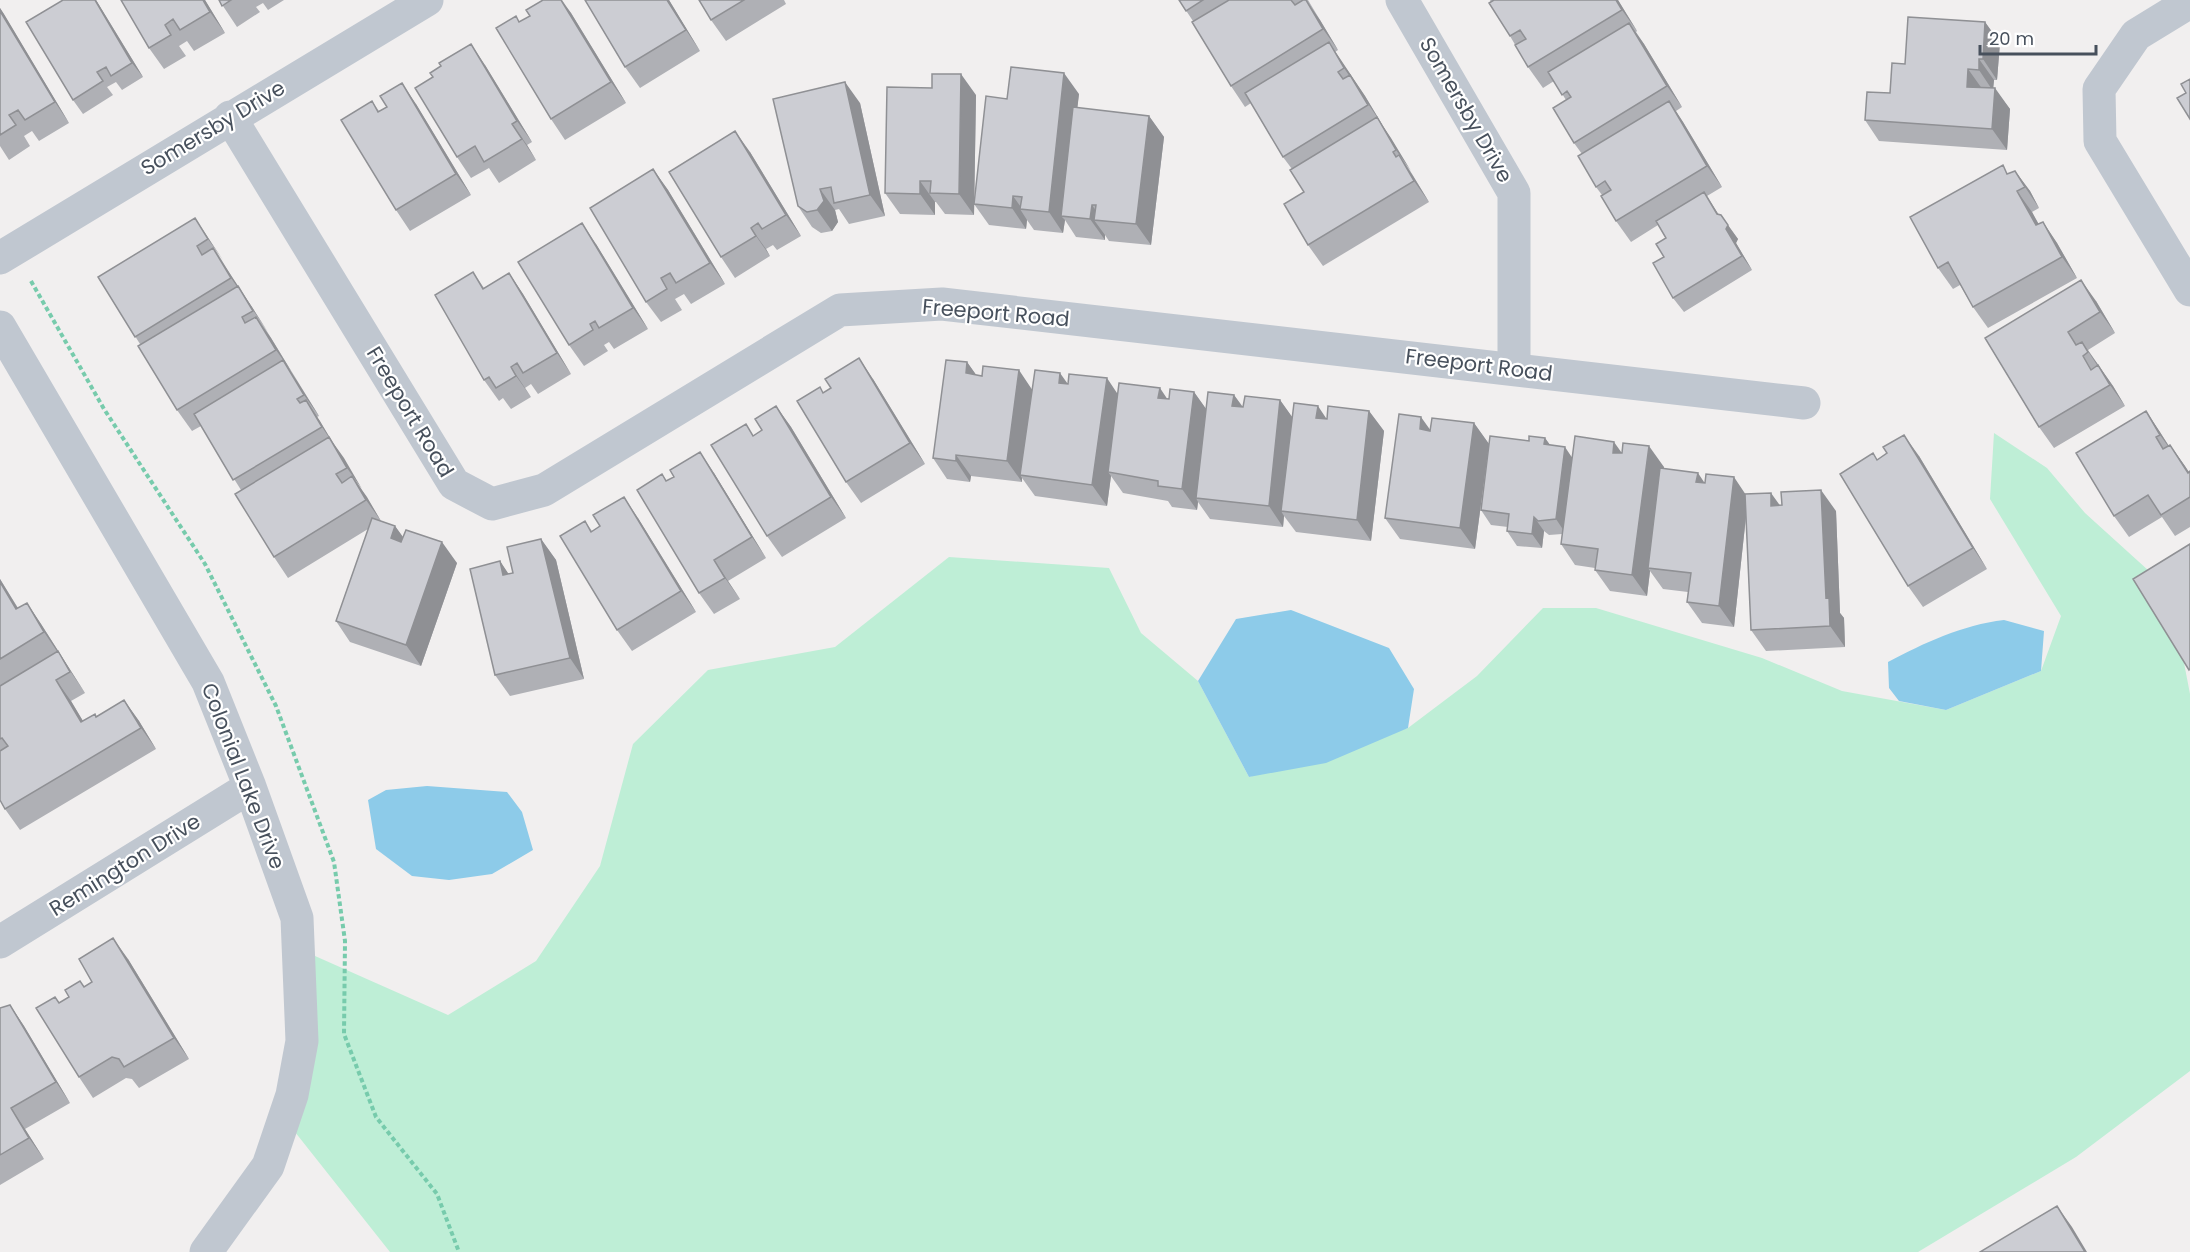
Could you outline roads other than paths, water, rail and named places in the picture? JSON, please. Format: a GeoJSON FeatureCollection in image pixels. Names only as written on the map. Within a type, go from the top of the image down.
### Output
{"type":"FeatureCollection","features":[{"type":"Feature","properties":{"kind":"street","name":"Somersby Drive"},"geometry":{"type":"LineString","coordinates":[[0,258],[427,0]]}},
{"type":"Feature","properties":{"kind":"street","name":"Somersby Drive"},"geometry":{"type":"LineString","coordinates":[[1402,0],[1514,193],[1514,369]]}},
{"type":"Feature","properties":{"kind":"street"},"geometry":{"type":"LineString","coordinates":[[2190,2],[2136,34],[2099,89],[2100,141],[2190,290]]}},
{"type":"Feature","properties":{"kind":"street","name":"Freeport Road"},"geometry":{"type":"LineString","coordinates":[[230,117],[454,484],[492,504],[544,490],[840,310],[942,304],[1804,403]]}},
{"type":"Feature","properties":{"kind":"street","name":"Colonial Lake Drive"},"geometry":{"type":"LineString","coordinates":[[0,327],[208,682],[250,788],[297,918],[302,1041],[292,1095],[268,1166],[206,1252]]}},
{"type":"Feature","properties":{"kind":"street","name":"Remington Drive"},"geometry":{"type":"LineString","coordinates":[[0,942],[250,788]]}},
{"type":"Feature","properties":{"kind":"water"},"geometry":{"type":"Polygon","coordinates":[[[1291,610],[1389,648],[1414,689],[1408,728],[1326,763],[1249,777],[1198,681],[1236,619],[1291,610]]]}},
{"type":"Feature","properties":{"kind":"water"},"geometry":{"type":"Polygon","coordinates":[[[2004,620],[2044,631],[2041,671],[1946,710],[1899,701],[1889,688],[1888,662],[1944,636],[1988,622],[2004,620]]]}},
{"type":"Feature","properties":{"kind":"water"},"geometry":{"type":"Polygon","coordinates":[[[427,786],[507,792],[522,812],[533,850],[492,874],[449,880],[412,876],[376,849],[368,800],[386,790],[427,786]]]}}]}
